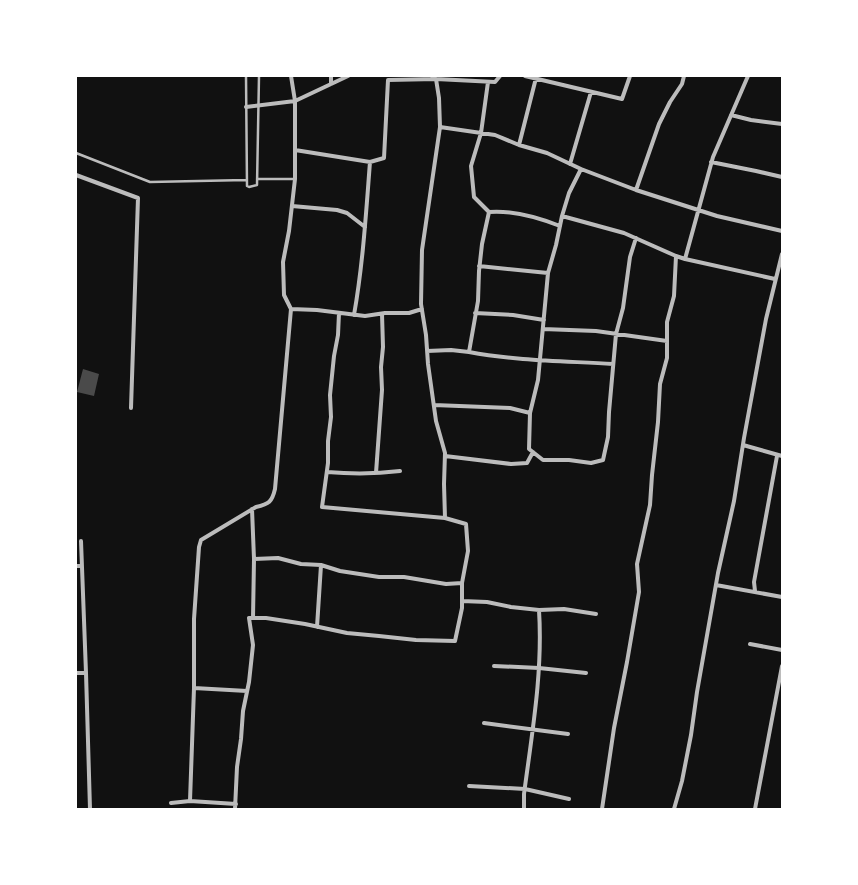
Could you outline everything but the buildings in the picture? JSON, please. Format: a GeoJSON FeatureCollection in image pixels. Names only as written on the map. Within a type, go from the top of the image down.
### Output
{"type":"FeatureCollection","features":[{"type":"Feature","properties":{"kind":"street"},"geometry":{"type":"LineString","coordinates":[[190,801],[194,688],[194,619],[199,547],[201,540],[252,509],[266,504],[273,499],[275,489],[291,309],[284,295],[283,262],[295,180],[295,102],[291,76]]}},
{"type":"Feature","properties":{"kind":"street"},"geometry":{"type":"LineString","coordinates":[[331,76],[331,84]]}},
{"type":"Feature","properties":{"kind":"street"},"geometry":{"type":"LineString","coordinates":[[246,107],[258,107],[295,102],[348,76]]}},
{"type":"Feature","properties":{"kind":"street"},"geometry":{"type":"LineString","coordinates":[[295,150],[370,162],[384,158],[387,78],[434,78],[495,82],[500,76]]}},
{"type":"Feature","properties":{"kind":"street"},"geometry":{"type":"LineString","coordinates":[[525,76],[622,99],[630,76]]}},
{"type":"Feature","properties":{"kind":"street"},"geometry":{"type":"LineString","coordinates":[[636,190],[659,124],[670,102],[682,84],[684,76]]}},
{"type":"Feature","properties":{"kind":"street"},"geometry":{"type":"LineString","coordinates":[[685,259],[711,162],[748,76]]}},
{"type":"Feature","properties":{"kind":"street"},"geometry":{"type":"LineString","coordinates":[[434,78],[439,98],[440,127],[422,250],[421,278],[422,309],[436,421],[445,456],[445,518]]}},
{"type":"Feature","properties":{"kind":"street"},"geometry":{"type":"LineString","coordinates":[[519,145],[536,78]]}},
{"type":"Feature","properties":{"kind":"street"},"geometry":{"type":"LineString","coordinates":[[488,82],[481,133],[471,166],[474,197],[489,212],[502,211],[538,217],[560,226]]}},
{"type":"Feature","properties":{"kind":"street"},"geometry":{"type":"LineString","coordinates":[[570,164],[591,92]]}},
{"type":"Feature","properties":{"kind":"street"},"geometry":{"type":"LineString","coordinates":[[731,115],[751,120],[782,124]]}},
{"type":"Feature","properties":{"kind":"street"},"geometry":{"type":"LineString","coordinates":[[440,127],[495,135],[636,190],[717,216],[782,231]]}},
{"type":"Feature","properties":{"kind":"street"},"geometry":{"type":"LineString","coordinates":[[354,315],[359,288],[370,162]]}},
{"type":"Feature","properties":{"kind":"street"},"geometry":{"type":"LineString","coordinates":[[711,162],[756,170],[782,177]]}},
{"type":"Feature","properties":{"kind":"street"},"geometry":{"type":"LineString","coordinates":[[581,169],[569,193],[548,273],[538,380],[530,413],[529,449],[543,460],[569,460],[591,463],[603,460],[608,437],[616,334],[623,308],[630,257],[636,238]]}},
{"type":"Feature","properties":{"kind":"street"},"geometry":{"type":"LineString","coordinates":[[76,174],[138,198],[131,408]]}},
{"type":"Feature","properties":{"kind":"street"},"geometry":{"type":"LineString","coordinates":[[292,206],[337,210],[347,213],[365,227]]}},
{"type":"Feature","properties":{"kind":"street"},"geometry":{"type":"LineString","coordinates":[[469,352],[478,301],[479,266],[489,212]]}},
{"type":"Feature","properties":{"kind":"street"},"geometry":{"type":"LineString","coordinates":[[562,216],[624,233],[685,259],[775,279]]}},
{"type":"Feature","properties":{"kind":"street"},"geometry":{"type":"LineString","coordinates":[[674,809],[682,781],[691,734],[716,585],[734,501],[766,319],[782,254]]}},
{"type":"Feature","properties":{"kind":"street"},"geometry":{"type":"LineString","coordinates":[[602,809],[614,728],[639,592],[637,564],[650,505],[660,384],[667,358],[667,322],[674,296],[676,256]]}},
{"type":"Feature","properties":{"kind":"street"},"geometry":{"type":"LineString","coordinates":[[479,266],[548,273]]}},
{"type":"Feature","properties":{"kind":"street"},"geometry":{"type":"LineString","coordinates":[[291,309],[317,310],[365,316],[409,313],[422,309]]}},
{"type":"Feature","properties":{"kind":"street"},"geometry":{"type":"LineString","coordinates":[[171,802],[190,801],[236,807],[237,767],[241,739],[242,711],[247,691],[253,645],[248,618],[266,618],[347,633],[416,640],[455,641],[462,608],[462,584],[468,551],[466,524],[445,518],[322,507],[328,463],[328,441],[331,417],[330,396],[334,356],[338,335],[339,313]]}},
{"type":"Feature","properties":{"kind":"street"},"geometry":{"type":"LineString","coordinates":[[475,313],[513,315],[544,320]]}},
{"type":"Feature","properties":{"kind":"street"},"geometry":{"type":"LineString","coordinates":[[376,473],[382,390],[382,314]]}},
{"type":"Feature","properties":{"kind":"street"},"geometry":{"type":"LineString","coordinates":[[543,329],[596,331],[667,341]]}},
{"type":"Feature","properties":{"kind":"street"},"geometry":{"type":"LineString","coordinates":[[427,351],[451,350],[496,357],[614,364]]}},
{"type":"Feature","properties":{"kind":"street"},"geometry":{"type":"LineString","coordinates":[[434,405],[510,408],[530,413]]}},
{"type":"Feature","properties":{"kind":"street"},"geometry":{"type":"LineString","coordinates":[[743,445],[780,456],[754,582],[755,591]]}},
{"type":"Feature","properties":{"kind":"street"},"geometry":{"type":"LineString","coordinates":[[445,456],[511,464],[527,463],[533,452]]}},
{"type":"Feature","properties":{"kind":"street"},"geometry":{"type":"LineString","coordinates":[[327,472],[376,473],[400,471]]}},
{"type":"Feature","properties":{"kind":"street"},"geometry":{"type":"LineString","coordinates":[[252,509],[254,559],[253,618]]}},
{"type":"Feature","properties":{"kind":"street"},"geometry":{"type":"LineString","coordinates":[[81,541],[90,809]]}},
{"type":"Feature","properties":{"kind":"street"},"geometry":{"type":"LineString","coordinates":[[254,559],[278,558],[301,564],[321,565],[340,571],[379,577],[404,577],[446,584],[462,584]]}},
{"type":"Feature","properties":{"kind":"street"},"geometry":{"type":"LineString","coordinates":[[317,627],[321,565]]}},
{"type":"Feature","properties":{"kind":"street"},"geometry":{"type":"LineString","coordinates":[[76,566],[82,566]]}},
{"type":"Feature","properties":{"kind":"street"},"geometry":{"type":"LineString","coordinates":[[716,585],[782,597]]}},
{"type":"Feature","properties":{"kind":"street"},"geometry":{"type":"LineString","coordinates":[[462,600],[487,602],[511,607],[538,610],[564,609],[596,614]]}},
{"type":"Feature","properties":{"kind":"street"},"geometry":{"type":"LineString","coordinates":[[524,809],[539,668],[541,636],[538,610]]}},
{"type":"Feature","properties":{"kind":"street"},"geometry":{"type":"LineString","coordinates":[[750,644],[782,650]]}},
{"type":"Feature","properties":{"kind":"street"},"geometry":{"type":"LineString","coordinates":[[494,666],[539,668],[586,673]]}},
{"type":"Feature","properties":{"kind":"street"},"geometry":{"type":"LineString","coordinates":[[755,809],[782,666]]}},
{"type":"Feature","properties":{"kind":"street"},"geometry":{"type":"LineString","coordinates":[[76,673],[86,673]]}},
{"type":"Feature","properties":{"kind":"street"},"geometry":{"type":"LineString","coordinates":[[194,688],[247,691]]}},
{"type":"Feature","properties":{"kind":"street"},"geometry":{"type":"LineString","coordinates":[[484,722],[568,734]]}},
{"type":"Feature","properties":{"kind":"street"},"geometry":{"type":"LineString","coordinates":[[469,786],[525,789],[569,799]]}},
{"type":"Feature","properties":{"kind":"lane"},"geometry":{"type":"LineString","coordinates":[[246,76],[246,180],[247,186],[249,187],[257,185],[259,76]]}},
{"type":"Feature","properties":{"kind":"lane"},"geometry":{"type":"LineString","coordinates":[[76,153],[150,182],[246,180]]}},
{"type":"Feature","properties":{"kind":"lane"},"geometry":{"type":"LineString","coordinates":[[257,179],[295,180]]}}]}
